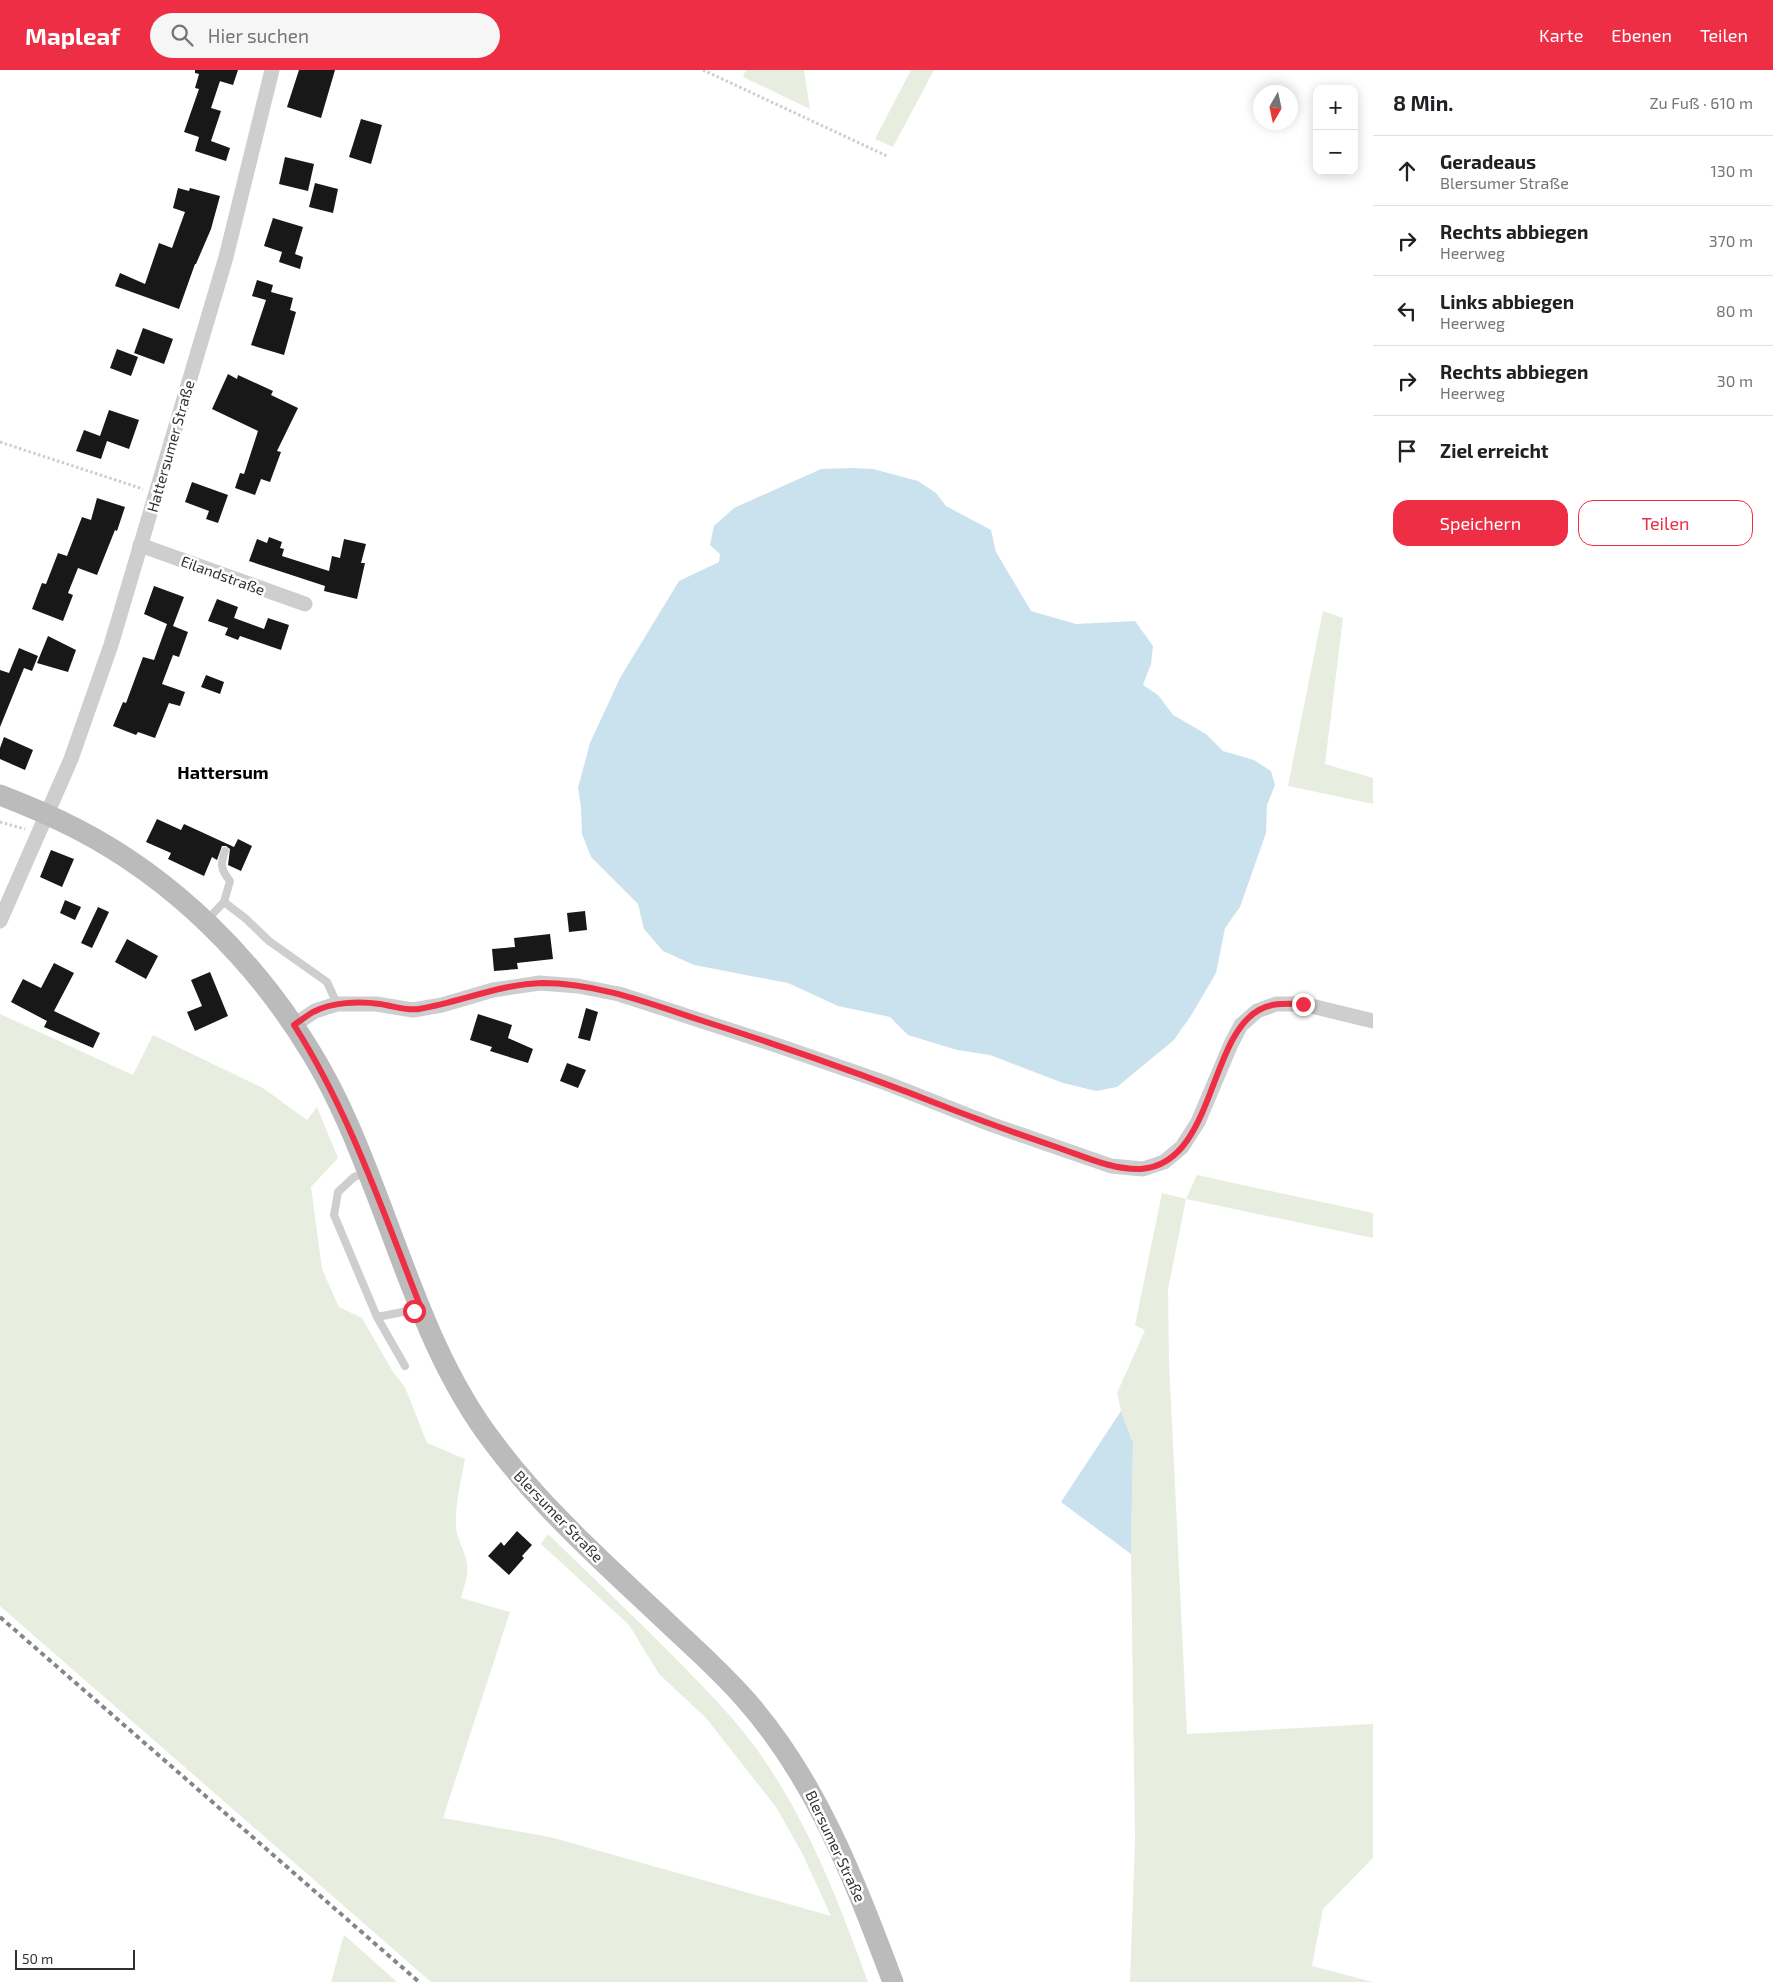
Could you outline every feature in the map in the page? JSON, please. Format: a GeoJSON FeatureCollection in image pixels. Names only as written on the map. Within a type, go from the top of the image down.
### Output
{"type":"FeatureCollection","features":[{"type":"Feature","properties":{"kind":"main road","name":"Blersumer Straße"},"geometry":{"type":"LineString","coordinates":[[0,795],[43,824],[79,830],[138,866],[160,882],[205,921],[237,954],[294,1025],[331,1087],[444,1361],[476,1418],[531,1490],[745,1699],[778,1740],[824,1814],[868,1916],[893,1982]]}},
{"type":"Feature","properties":{"kind":"street","name":"Hattersumer Straße"},"geometry":{"type":"LineString","coordinates":[[0,921],[72,759],[111,645],[226,257],[272,70]]}},
{"type":"Feature","properties":{"kind":"street","name":"Eilandstraße"},"geometry":{"type":"LineString","coordinates":[[140,545],[305,604]]}},
{"type":"Feature","properties":{"kind":"street"},"geometry":{"type":"LineString","coordinates":[[294,1025],[314,1011],[337,1004],[376,1004],[413,1010],[442,1005],[493,990],[540,983],[578,986],[611,992],[779,1046],[886,1083],[990,1124],[1111,1166],[1143,1169],[1164,1162],[1182,1147],[1198,1122],[1241,1025],[1257,1011],[1276,1004],[1303,1004],[1373,1021]]}},
{"type":"Feature","properties":{"kind":"lane"},"geometry":{"type":"LineString","coordinates":[[205,921],[224,902],[230,881],[221,869],[225,851]]}},
{"type":"Feature","properties":{"kind":"lane"},"geometry":{"type":"LineString","coordinates":[[224,902],[245,918],[269,941],[327,982],[337,1004]]}},
{"type":"Feature","properties":{"kind":"lane"},"geometry":{"type":"LineString","coordinates":[[367,1171],[354,1177],[338,1192],[334,1215],[377,1318],[404,1366]]}},
{"type":"Feature","properties":{"kind":"lane"},"geometry":{"type":"LineString","coordinates":[[377,1318],[406,1313],[421,1308]]}},
{"type":"Feature","properties":{"kind":"path"},"geometry":{"type":"LineString","coordinates":[[703,70],[887,156]]}},
{"type":"Feature","properties":{"kind":"path"},"geometry":{"type":"LineString","coordinates":[[0,442],[156,493]]}},
{"type":"Feature","properties":{"kind":"path"},"geometry":{"type":"LineString","coordinates":[[0,822],[43,824]]}},
{"type":"Feature","properties":{"kind":"green space"},"geometry":{"type":"Polygon","coordinates":[[[746,70],[804,70],[810,109],[743,77],[746,70]]]}},
{"type":"Feature","properties":{"kind":"green space"},"geometry":{"type":"Polygon","coordinates":[[[911,70],[934,70],[893,147],[875,139],[911,70]]]}},
{"type":"Feature","properties":{"kind":"green space"},"geometry":{"type":"Polygon","coordinates":[[[1323,611],[1343,618],[1325,764],[1373,778],[1373,804],[1288,786],[1323,611]]]}},
{"type":"Feature","properties":{"kind":"green space"},"geometry":{"type":"Polygon","coordinates":[[[0,1014],[133,1075],[153,1035],[263,1088],[307,1120],[317,1107],[338,1158],[311,1187],[322,1269],[339,1307],[362,1318],[393,1372],[405,1387],[427,1443],[465,1459],[456,1509],[457,1535],[467,1564],[466,1579],[461,1598],[510,1612],[443,1818],[550,1837],[831,1916],[802,1853],[776,1807],[706,1718],[659,1674],[629,1625],[541,1544],[548,1534],[683,1666],[731,1718],[758,1751],[792,1805],[821,1863],[846,1922],[868,1982],[431,1982],[0,1606],[0,1014]]]}},
{"type":"Feature","properties":{"kind":"green space"},"geometry":{"type":"Polygon","coordinates":[[[1197,1175],[1373,1213],[1373,1238],[1186,1199],[1197,1175]]]}},
{"type":"Feature","properties":{"kind":"green space"},"geometry":{"type":"Polygon","coordinates":[[[1162,1193],[1186,1199],[1168,1289],[1169,1361],[1187,1734],[1373,1724],[1373,1858],[1323,1909],[1312,1966],[1373,1982],[1130,1982],[1135,1840],[1131,1554],[1133,1443],[1121,1411],[1117,1393],[1145,1330],[1135,1325],[1162,1193]]]}},
{"type":"Feature","properties":{"kind":"green space"},"geometry":{"type":"Polygon","coordinates":[[[344,1935],[397,1982],[331,1982],[344,1935]]]}},
{"type":"Feature","properties":{"kind":"water"},"geometry":{"type":"Polygon","coordinates":[[[821,469],[873,469],[918,481],[936,493],[946,506],[991,530],[996,552],[1031,611],[1076,624],[1135,621],[1153,646],[1151,664],[1143,685],[1158,695],[1173,715],[1206,734],[1223,751],[1254,760],[1271,771],[1275,785],[1267,805],[1266,833],[1240,907],[1225,928],[1216,973],[1174,1040],[1117,1087],[1096,1091],[1063,1083],[990,1055],[957,1050],[908,1035],[890,1017],[838,1006],[788,983],[694,965],[663,951],[644,929],[638,904],[591,857],[582,834],[578,788],[590,743],[620,678],[679,581],[719,562],[720,554],[710,545],[714,526],[734,508],[821,469]]]}},
{"type":"Feature","properties":{"kind":"water"},"geometry":{"type":"Polygon","coordinates":[[[1121,1411],[1133,1443],[1131,1554],[1061,1502],[1121,1411]]]}},
{"type":"Feature","properties":{"kind":"building"},"geometry":{"type":"Polygon","coordinates":[[[195,70],[238,70],[233,85],[220,81],[211,108],[221,111],[211,141],[230,148],[226,161],[195,151],[199,137],[184,132],[199,89],[195,88],[199,74],[195,73],[195,70]]]}},
{"type":"Feature","properties":{"kind":"building"},"geometry":{"type":"Polygon","coordinates":[[[299,70],[335,70],[321,118],[287,107],[299,70]]]}},
{"type":"Feature","properties":{"kind":"building"},"geometry":{"type":"Polygon","coordinates":[[[361,119],[382,125],[371,164],[349,157],[361,119]]]}},
{"type":"Feature","properties":{"kind":"building"},"geometry":{"type":"Polygon","coordinates":[[[285,157],[314,164],[308,191],[279,184],[285,157]]]}},
{"type":"Feature","properties":{"kind":"building"},"geometry":{"type":"Polygon","coordinates":[[[315,183],[338,189],[333,213],[309,207],[315,183]]]}},
{"type":"Feature","properties":{"kind":"building"},"geometry":{"type":"Polygon","coordinates":[[[178,188],[189,191],[190,188],[220,196],[211,229],[195,264],[179,309],[115,286],[120,273],[145,284],[159,243],[172,248],[185,212],[173,208],[178,188]]]}},
{"type":"Feature","properties":{"kind":"building"},"geometry":{"type":"Polygon","coordinates":[[[273,218],[303,227],[295,254],[303,257],[300,269],[279,262],[282,252],[264,246],[273,218]]]}},
{"type":"Feature","properties":{"kind":"building"},"geometry":{"type":"Polygon","coordinates":[[[257,280],[273,285],[271,292],[293,298],[290,310],[296,312],[284,355],[251,345],[266,300],[252,296],[257,280]]]}},
{"type":"Feature","properties":{"kind":"building"},"geometry":{"type":"Polygon","coordinates":[[[143,328],[173,339],[164,364],[134,353],[143,328]]]}},
{"type":"Feature","properties":{"kind":"building"},"geometry":{"type":"Polygon","coordinates":[[[117,349],[138,357],[131,376],[110,368],[117,349]]]}},
{"type":"Feature","properties":{"kind":"building"},"geometry":{"type":"Polygon","coordinates":[[[228,374],[237,379],[238,375],[273,391],[271,395],[298,408],[277,451],[281,452],[270,482],[261,479],[255,495],[235,488],[240,473],[244,474],[258,431],[212,409],[228,374]]]}},
{"type":"Feature","properties":{"kind":"building"},"geometry":{"type":"Polygon","coordinates":[[[109,410],[139,420],[129,449],[107,441],[101,459],[76,451],[84,430],[100,436],[109,410]]]}},
{"type":"Feature","properties":{"kind":"building"},"geometry":{"type":"Polygon","coordinates":[[[192,482],[228,495],[218,523],[206,519],[209,511],[185,502],[192,482]]]}},
{"type":"Feature","properties":{"kind":"building"},"geometry":{"type":"Polygon","coordinates":[[[97,498],[125,507],[117,531],[115,530],[97,575],[78,568],[68,593],[73,595],[63,621],[32,609],[42,583],[46,584],[58,553],[67,556],[82,517],[91,520],[97,498]]]}},
{"type":"Feature","properties":{"kind":"building"},"geometry":{"type":"Polygon","coordinates":[[[269,537],[282,542],[280,548],[284,549],[282,556],[329,571],[332,556],[340,558],[344,539],[366,544],[361,563],[365,563],[357,599],[324,591],[325,586],[249,561],[257,539],[267,543],[269,537]]]}},
{"type":"Feature","properties":{"kind":"building"},"geometry":{"type":"Polygon","coordinates":[[[154,586],[184,597],[173,626],[188,632],[179,657],[173,655],[162,684],[185,692],[180,706],[169,703],[155,738],[138,732],[136,735],[113,726],[123,702],[126,703],[143,657],[154,660],[167,624],[144,614],[154,586]]]}},
{"type":"Feature","properties":{"kind":"building"},"geometry":{"type":"Polygon","coordinates":[[[217,599],[238,607],[234,618],[264,629],[268,618],[289,625],[281,650],[240,636],[238,640],[225,635],[228,628],[208,621],[217,599]]]}},
{"type":"Feature","properties":{"kind":"building"},"geometry":{"type":"Polygon","coordinates":[[[48,636],[76,650],[68,672],[37,663],[48,636]]]}},
{"type":"Feature","properties":{"kind":"building"},"geometry":{"type":"Polygon","coordinates":[[[19,648],[38,656],[32,671],[24,668],[0,727],[0,670],[9,673],[19,648]]]}},
{"type":"Feature","properties":{"kind":"building"},"geometry":{"type":"Polygon","coordinates":[[[206,675],[224,682],[220,694],[201,687],[206,675]]]}},
{"type":"Feature","properties":{"kind":"building"},"geometry":{"type":"Polygon","coordinates":[[[4,737],[33,750],[25,770],[0,759],[0,748],[4,737]]]}},
{"type":"Feature","properties":{"kind":"building"},"geometry":{"type":"Polygon","coordinates":[[[157,819],[181,830],[184,824],[234,847],[238,839],[252,846],[241,871],[228,865],[230,849],[226,846],[222,846],[217,860],[212,857],[204,876],[168,859],[171,853],[146,842],[157,819]]]}},
{"type":"Feature","properties":{"kind":"building"},"geometry":{"type":"Polygon","coordinates":[[[51,850],[74,859],[62,887],[40,877],[51,850]]]}},
{"type":"Feature","properties":{"kind":"building"},"geometry":{"type":"Polygon","coordinates":[[[65,900],[81,907],[75,920],[60,913],[65,900]]]}},
{"type":"Feature","properties":{"kind":"building"},"geometry":{"type":"Polygon","coordinates":[[[98,907],[109,912],[92,948],[81,943],[98,907]]]}},
{"type":"Feature","properties":{"kind":"building"},"geometry":{"type":"Polygon","coordinates":[[[585,911],[587,930],[569,932],[567,913],[585,911]]]}},
{"type":"Feature","properties":{"kind":"building"},"geometry":{"type":"Polygon","coordinates":[[[550,934],[553,959],[517,963],[518,969],[494,971],[492,949],[515,947],[514,938],[550,934]]]}},
{"type":"Feature","properties":{"kind":"building"},"geometry":{"type":"Polygon","coordinates":[[[127,939],[158,956],[146,979],[115,962],[127,939]]]}},
{"type":"Feature","properties":{"kind":"building"},"geometry":{"type":"Polygon","coordinates":[[[54,963],[74,973],[54,1011],[100,1033],[93,1048],[44,1027],[47,1021],[11,1002],[23,979],[41,988],[54,963]]]}},
{"type":"Feature","properties":{"kind":"building"},"geometry":{"type":"Polygon","coordinates":[[[210,972],[228,1016],[195,1031],[187,1012],[202,1006],[191,980],[210,972]]]}},
{"type":"Feature","properties":{"kind":"building"},"geometry":{"type":"Polygon","coordinates":[[[586,1008],[598,1012],[590,1041],[578,1038],[586,1008]]]}},
{"type":"Feature","properties":{"kind":"building"},"geometry":{"type":"Polygon","coordinates":[[[478,1014],[512,1025],[508,1038],[533,1049],[528,1063],[490,1051],[492,1047],[470,1040],[478,1014]]]}},
{"type":"Feature","properties":{"kind":"building"},"geometry":{"type":"Polygon","coordinates":[[[567,1063],[586,1070],[578,1088],[560,1081],[567,1063]]]}},
{"type":"Feature","properties":{"kind":"building"},"geometry":{"type":"Polygon","coordinates":[[[517,1531],[532,1545],[522,1556],[524,1558],[509,1575],[488,1556],[501,1542],[504,1546],[517,1531]]]}},
{"type":"Feature","properties":{"kind":"railway"},"geometry":{"type":"LineString","coordinates":[[0,1617],[419,1982]]}},
{"type":"Feature","properties":{"kind":"district","name":"Hattersum"},"geometry":{"type":"Point","coordinates":[223,772]}},
{"type":"Feature","properties":{"kind":"route"},"geometry":{"type":"LineString","coordinates":[[414,1311],[421,1308],[348,1124],[331,1087],[294,1025],[314,1011],[337,1004],[376,1004],[413,1010],[442,1005],[493,990],[540,983],[578,986],[620,994],[886,1083],[990,1124],[1111,1166],[1143,1169],[1164,1162],[1182,1147],[1198,1122],[1241,1025],[1257,1011],[1276,1004],[1303,1004]]}}]}
